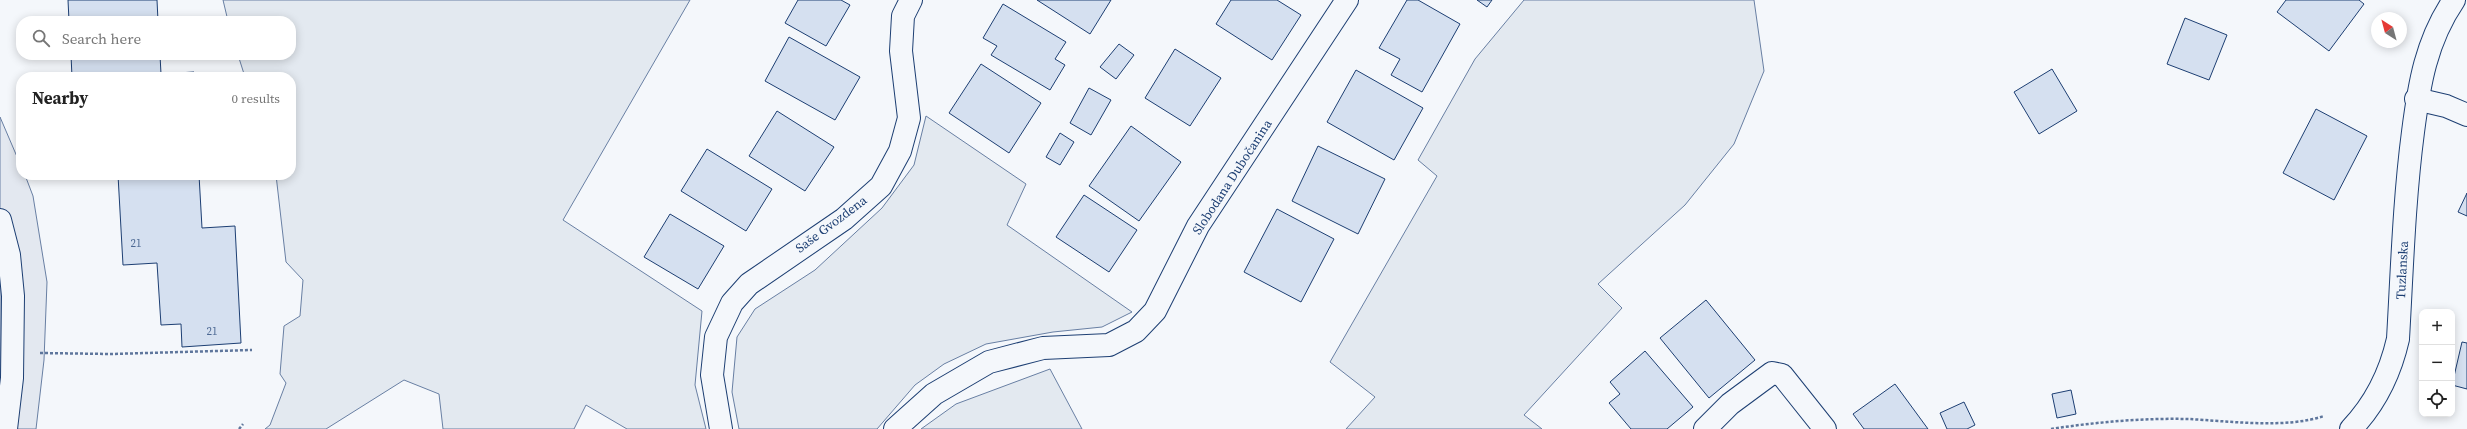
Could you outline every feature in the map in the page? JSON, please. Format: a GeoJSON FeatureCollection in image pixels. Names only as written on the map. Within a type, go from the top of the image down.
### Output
{"type":"FeatureCollection","features":[{"type":"Feature","properties":{"kind":"street","name":"Saše Gvozdena"},"geometry":{"type":"LineString","coordinates":[[721,429],[712,375],[716,337],[732,303],[749,284],[844,219],[881,186],[900,151],[910,118],[901,51],[903,16],[911,0]]}},
{"type":"Feature","properties":{"kind":"street","name":"Slobodana Dubočanina"},"geometry":{"type":"LineString","coordinates":[[895,429],[934,394],[988,362],[1043,348],[1109,345],[1136,331],[1155,311],[1198,226],[1347,0]]}},
{"type":"Feature","properties":{"kind":"street","name":"Tuzlanska"},"geometry":{"type":"LineString","coordinates":[[2351,429],[2364,416],[2387,380],[2398,339],[2407,172],[2416,99],[2426,56],[2434,35],[2454,0]]}},
{"type":"Feature","properties":{"kind":"street"},"geometry":{"type":"LineString","coordinates":[[2416,99],[2446,106],[2467,115]]}},
{"type":"Feature","properties":{"kind":"street"},"geometry":{"type":"LineString","coordinates":[[0,220],[9,255],[13,296],[12,378],[6,429]]}},
{"type":"Feature","properties":{"kind":"street"},"geometry":{"type":"LineString","coordinates":[[1705,429],[1730,404],[1772,373],[1782,374],[1825,429]]}},
{"type":"Feature","properties":{"kind":"path"},"geometry":{"type":"LineString","coordinates":[[57,353],[252,350]]}},
{"type":"Feature","properties":{"kind":"path"},"geometry":{"type":"LineString","coordinates":[[2051,429],[2090,423],[2187,419],[2291,424],[2313,422],[2328,415]]}},
{"type":"Feature","properties":{"kind":"path"},"geometry":{"type":"LineString","coordinates":[[239,429],[243,424]]}},
{"type":"Feature","properties":{"kind":"shaded area"},"geometry":{"type":"Polygon","coordinates":[[[223,0],[690,0],[563,220],[702,311],[695,385],[706,429],[627,429],[586,405],[574,429],[443,429],[439,394],[404,380],[326,429],[265,429],[270,425],[286,383],[280,374],[284,326],[300,316],[303,280],[286,262],[277,180],[296,180],[296,72],[243,72],[240,60],[296,60],[296,16],[227,16],[223,0]]]}},
{"type":"Feature","properties":{"kind":"shaded area"},"geometry":{"type":"Polygon","coordinates":[[[1524,0],[1754,0],[1764,71],[1734,144],[1685,205],[1598,284],[1622,308],[1524,415],[1542,429],[1346,429],[1375,397],[1330,362],[1437,176],[1418,160],[1475,59],[1524,0]]]}},
{"type":"Feature","properties":{"kind":"shaded area"},"geometry":{"type":"Polygon","coordinates":[[[926,116],[1026,184],[1007,225],[1132,312],[1102,327],[1053,332],[986,344],[944,364],[915,385],[877,429],[739,429],[732,392],[737,337],[755,309],[815,270],[882,208],[914,165],[926,116]]]}},
{"type":"Feature","properties":{"kind":"shaded area"},"geometry":{"type":"Polygon","coordinates":[[[0,117],[16,154],[16,180],[27,180],[33,196],[47,282],[44,360],[36,429],[0,429],[0,117]]]}},
{"type":"Feature","properties":{"kind":"shaded area"},"geometry":{"type":"Polygon","coordinates":[[[1050,369],[1082,429],[921,429],[956,404],[1050,369]]]}},
{"type":"Feature","properties":{"kind":"building"},"geometry":{"type":"Polygon","coordinates":[[[68,0],[157,0],[158,16],[69,16],[68,0]]]}},
{"type":"Feature","properties":{"kind":"building"},"geometry":{"type":"Polygon","coordinates":[[[798,0],[841,0],[850,5],[826,46],[785,23],[798,0]]]}},
{"type":"Feature","properties":{"kind":"building"},"geometry":{"type":"Polygon","coordinates":[[[1037,0],[1111,0],[1090,34],[1037,0]]]}},
{"type":"Feature","properties":{"kind":"building"},"geometry":{"type":"Polygon","coordinates":[[[1231,0],[1277,0],[1301,15],[1272,60],[1216,24],[1231,0]]]}},
{"type":"Feature","properties":{"kind":"building"},"geometry":{"type":"Polygon","coordinates":[[[1407,0],[1418,0],[1460,24],[1422,92],[1391,75],[1400,59],[1379,48],[1407,0]]]}},
{"type":"Feature","properties":{"kind":"building"},"geometry":{"type":"Polygon","coordinates":[[[1477,0],[1492,0],[1487,7],[1477,0]]]}},
{"type":"Feature","properties":{"kind":"building"},"geometry":{"type":"Polygon","coordinates":[[[2286,0],[2359,0],[2364,4],[2329,51],[2277,12],[2286,0]]]}},
{"type":"Feature","properties":{"kind":"building"},"geometry":{"type":"Polygon","coordinates":[[[1003,4],[1066,42],[1055,59],[1065,65],[1050,90],[991,55],[997,46],[983,38],[1003,4]]]}},
{"type":"Feature","properties":{"kind":"building"},"geometry":{"type":"Polygon","coordinates":[[[2185,18],[2227,35],[2209,80],[2167,64],[2185,18]]]}},
{"type":"Feature","properties":{"kind":"building"},"geometry":{"type":"Polygon","coordinates":[[[789,37],[860,77],[835,120],[765,81],[789,37]]]}},
{"type":"Feature","properties":{"kind":"building"},"geometry":{"type":"Polygon","coordinates":[[[1119,44],[1134,55],[1116,79],[1100,67],[1119,44]]]}},
{"type":"Feature","properties":{"kind":"building"},"geometry":{"type":"Polygon","coordinates":[[[1175,49],[1221,78],[1190,126],[1145,98],[1175,49]]]}},
{"type":"Feature","properties":{"kind":"building"},"geometry":{"type":"Polygon","coordinates":[[[71,60],[160,60],[161,72],[72,72],[71,60]]]}},
{"type":"Feature","properties":{"kind":"building"},"geometry":{"type":"Polygon","coordinates":[[[981,64],[1041,103],[1009,153],[949,113],[981,64]]]}},
{"type":"Feature","properties":{"kind":"building"},"geometry":{"type":"Polygon","coordinates":[[[2052,69],[2077,111],[2039,134],[2014,92],[2052,69]]]}},
{"type":"Feature","properties":{"kind":"building"},"geometry":{"type":"Polygon","coordinates":[[[1356,70],[1423,108],[1394,160],[1327,122],[1356,70]]]}},
{"type":"Feature","properties":{"kind":"building"},"geometry":{"type":"Polygon","coordinates":[[[1089,88],[1111,100],[1091,135],[1070,123],[1089,88]]]}},
{"type":"Feature","properties":{"kind":"building"},"geometry":{"type":"Polygon","coordinates":[[[2316,109],[2367,136],[2334,200],[2283,173],[2316,109]]]}},
{"type":"Feature","properties":{"kind":"building"},"geometry":{"type":"Polygon","coordinates":[[[777,111],[834,147],[805,191],[749,156],[777,111]]]}},
{"type":"Feature","properties":{"kind":"building"},"geometry":{"type":"Polygon","coordinates":[[[1131,126],[1181,162],[1139,221],[1089,186],[1131,126]]]}},
{"type":"Feature","properties":{"kind":"building"},"geometry":{"type":"Polygon","coordinates":[[[1060,133],[1074,142],[1060,165],[1046,157],[1060,133]]]}},
{"type":"Feature","properties":{"kind":"building"},"geometry":{"type":"Polygon","coordinates":[[[1318,146],[1385,179],[1358,234],[1292,201],[1318,146]]]}},
{"type":"Feature","properties":{"kind":"building"},"geometry":{"type":"Polygon","coordinates":[[[707,149],[772,189],[746,231],[681,191],[707,149]]]}},
{"type":"Feature","properties":{"kind":"building"},"geometry":{"type":"Polygon","coordinates":[[[118,180],[199,180],[202,228],[235,226],[241,343],[182,347],[181,324],[161,325],[157,263],[123,265],[118,180]]]}},
{"type":"Feature","properties":{"kind":"building"},"geometry":{"type":"Polygon","coordinates":[[[2467,193],[2467,216],[2458,212],[2467,193]]]}},
{"type":"Feature","properties":{"kind":"building"},"geometry":{"type":"Polygon","coordinates":[[[1084,195],[1137,230],[1109,272],[1056,237],[1084,195]]]}},
{"type":"Feature","properties":{"kind":"building"},"geometry":{"type":"Polygon","coordinates":[[[1277,209],[1334,239],[1301,302],[1244,272],[1277,209]]]}},
{"type":"Feature","properties":{"kind":"building"},"geometry":{"type":"Polygon","coordinates":[[[670,214],[724,246],[698,289],[644,257],[670,214]]]}},
{"type":"Feature","properties":{"kind":"building"},"geometry":{"type":"Polygon","coordinates":[[[1706,300],[1755,360],[1709,398],[1660,338],[1706,300]]]}},
{"type":"Feature","properties":{"kind":"building"},"geometry":{"type":"Polygon","coordinates":[[[2462,342],[2467,343],[2467,389],[2455,386],[2455,372],[2462,342]]]}},
{"type":"Feature","properties":{"kind":"building"},"geometry":{"type":"Polygon","coordinates":[[[1645,351],[1693,407],[1667,429],[1631,429],[1609,403],[1620,394],[1610,382],[1645,351]]]}},
{"type":"Feature","properties":{"kind":"building"},"geometry":{"type":"Polygon","coordinates":[[[1895,384],[1928,429],[1864,429],[1853,414],[1895,384]]]}},
{"type":"Feature","properties":{"kind":"building"},"geometry":{"type":"Polygon","coordinates":[[[2071,390],[2076,414],[2057,418],[2052,394],[2071,390]]]}},
{"type":"Feature","properties":{"kind":"building"},"geometry":{"type":"Polygon","coordinates":[[[1964,402],[1975,425],[1967,429],[1947,429],[1940,413],[1964,402]]]}}]}
